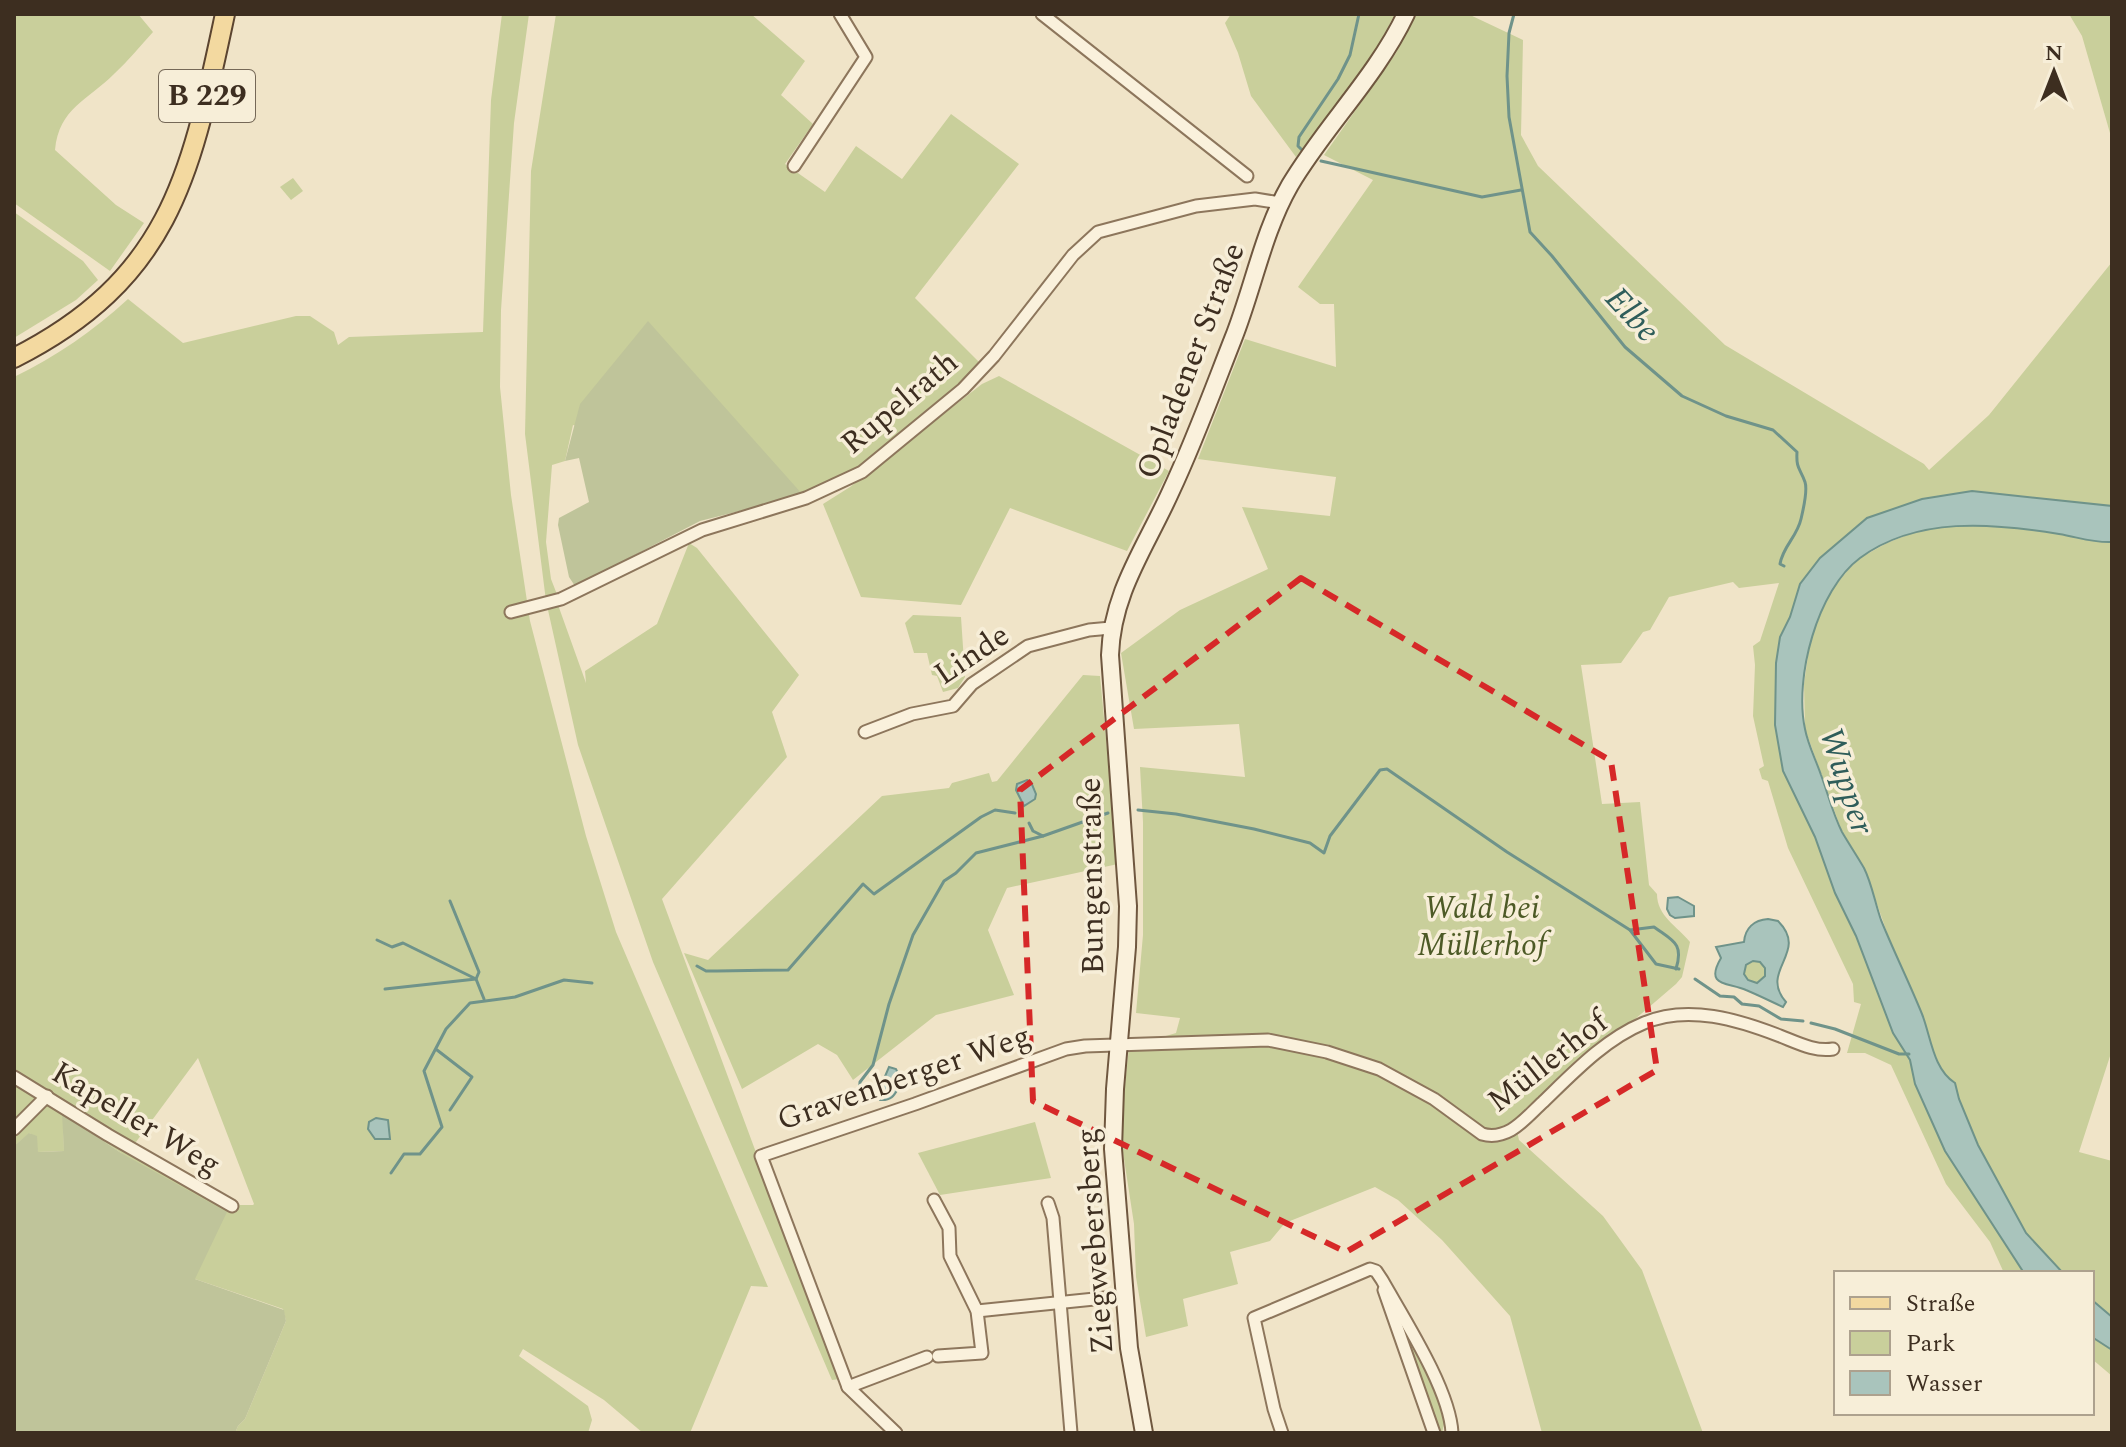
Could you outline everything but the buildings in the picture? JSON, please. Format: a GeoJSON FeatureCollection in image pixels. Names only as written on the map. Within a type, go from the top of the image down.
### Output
{"type":"FeatureCollection","features":[{"type":"Feature","properties":{"kind":"main road","name":"B 229"},"geometry":{"type":"LineString","coordinates":[[14,358],[66,329],[121,281],[151,243],[169,213],[184,177],[205,110],[225,14]]}},
{"type":"Feature","properties":{"kind":"main road","name":"Opladener Straße"},"geometry":{"type":"LineString","coordinates":[[1117,755],[1110,655],[1111,628],[1120,594],[1167,501],[1201,420],[1246,305],[1280,203],[1378,63],[1406,14]]}},
{"type":"Feature","properties":{"kind":"main road","name":"Bungenstraße"},"geometry":{"type":"LineString","coordinates":[[1117,755],[1128,906],[1118,1044]]}},
{"type":"Feature","properties":{"kind":"main road","name":"Ziegwebersberg"},"geometry":{"type":"LineString","coordinates":[[1118,1044],[1113,1149],[1129,1348],[1144,1433]]}},
{"type":"Feature","properties":{"kind":"street"},"geometry":{"type":"LineString","coordinates":[[794,166],[866,57],[840,14]]}},
{"type":"Feature","properties":{"kind":"street"},"geometry":{"type":"LineString","coordinates":[[1042,14],[1247,176]]}},
{"type":"Feature","properties":{"kind":"street","name":"Rupelrath"},"geometry":{"type":"LineString","coordinates":[[511,612],[561,599],[702,530],[806,498],[862,472],[963,389],[994,356],[1067,262],[1098,232],[1196,206],[1255,199],[1280,203]]}},
{"type":"Feature","properties":{"kind":"street","name":"Linde"},"geometry":{"type":"LineString","coordinates":[[865,732],[912,714],[953,706],[972,684],[1028,646],[1089,630],[1111,628]]}},
{"type":"Feature","properties":{"kind":"street","name":"Müllerhof"},"geometry":{"type":"LineString","coordinates":[[1118,1044],[1268,1040],[1327,1052],[1379,1069],[1434,1099],[1489,1136],[1514,1129],[1585,1063],[1624,1033],[1646,1021],[1680,1014],[1713,1016],[1808,1047],[1833,1049]]}},
{"type":"Feature","properties":{"kind":"street","name":"Gravenberger Weg"},"geometry":{"type":"LineString","coordinates":[[896,1433],[848,1387],[761,1156],[903,1109],[1066,1049],[1118,1044]]}},
{"type":"Feature","properties":{"kind":"street","name":"Kapeller Weg"},"geometry":{"type":"LineString","coordinates":[[14,1077],[232,1206]]}},
{"type":"Feature","properties":{"kind":"street"},"geometry":{"type":"LineString","coordinates":[[14,1129],[47,1096]]}},
{"type":"Feature","properties":{"kind":"street"},"geometry":{"type":"LineString","coordinates":[[848,1387],[933,1357],[982,1353],[977,1311],[950,1256],[949,1228],[934,1200]]}},
{"type":"Feature","properties":{"kind":"street"},"geometry":{"type":"LineString","coordinates":[[1048,1203],[1053,1218],[1071,1433]]}},
{"type":"Feature","properties":{"kind":"street"},"geometry":{"type":"LineString","coordinates":[[1282,1433],[1254,1318],[1370,1269],[1376,1271],[1382,1280],[1419,1343],[1451,1418],[1452,1433]]}},
{"type":"Feature","properties":{"kind":"street"},"geometry":{"type":"LineString","coordinates":[[1382,1280],[1386,1302],[1434,1433]]}},
{"type":"Feature","properties":{"kind":"street"},"geometry":{"type":"LineString","coordinates":[[977,1311],[1124,1296]]}},
{"type":"Feature","properties":{"kind":"highlighted area"},"geometry":{"type":"Polygon","coordinates":[[[1301,578],[1611,761],[1657,1070],[1346,1252],[1033,1101],[1020,790],[1301,578]]]}},
{"type":"Feature","properties":{"kind":"green space"},"geometry":{"type":"Polygon","coordinates":[[[14,14],[138,14],[153,32],[119,69],[69,114],[62,124],[55,150],[116,205],[144,223],[110,271],[14,203],[14,14]]]}},
{"type":"Feature","properties":{"kind":"green space"},"geometry":{"type":"Polygon","coordinates":[[[502,14],[529,14],[514,123],[501,310],[500,387],[511,495],[530,621],[586,836],[616,932],[768,1287],[751,1286],[690,1433],[643,1433],[604,1400],[523,1349],[519,1356],[588,1406],[592,1420],[588,1433],[235,1433],[245,1419],[286,1321],[283,1309],[195,1279],[121,1153],[63,1114],[64,1151],[38,1152],[30,1133],[14,1146],[14,377],[74,342],[128,299],[183,343],[296,316],[310,316],[334,332],[338,345],[349,337],[483,332],[491,100],[502,14]],[[198,1058],[133,1146],[240,1205],[254,1204],[198,1058]]]}},
{"type":"Feature","properties":{"kind":"green space"},"geometry":{"type":"Polygon","coordinates":[[[556,14],[751,14],[805,61],[781,95],[813,124],[785,164],[825,192],[856,146],[902,179],[951,114],[1019,164],[915,298],[981,364],[966,381],[862,466],[803,495],[573,425],[565,461],[552,465],[546,542],[551,579],[586,683],[585,671],[657,624],[689,543],[697,548],[799,675],[772,712],[787,757],[662,899],[840,1379],[832,1380],[653,962],[578,745],[546,601],[525,434],[531,171],[556,14]]]}},
{"type":"Feature","properties":{"kind":"green space"},"geometry":{"type":"Polygon","coordinates":[[[1231,14],[1395,14],[1374,54],[1296,157],[1251,96],[1225,23],[1231,14]]]}},
{"type":"Feature","properties":{"kind":"green space","name":"Wald bei Müllerhof"},"geometry":{"type":"Polygon","coordinates":[[[1415,14],[1468,14],[1523,40],[1521,135],[1538,166],[1725,345],[1924,464],[1929,470],[1989,415],[2112,262],[2112,506],[1972,491],[1800,584],[1780,637],[1776,663],[1775,725],[1783,771],[1815,837],[1835,893],[1856,936],[1893,1033],[1910,1060],[1915,1084],[1945,1151],[2023,1271],[2003,1271],[1990,1242],[1946,1184],[1891,1065],[1865,1053],[1847,1053],[1861,1004],[1854,1002],[1853,984],[1788,848],[1768,781],[1762,779],[1759,769],[1764,766],[1753,716],[1753,646],[1760,641],[1779,583],[1739,588],[1733,582],[1669,597],[1650,630],[1643,632],[1621,663],[1581,665],[1602,804],[1640,802],[1649,885],[1657,894],[1664,915],[1690,942],[1682,977],[1676,984],[1515,1122],[1519,1140],[1603,1216],[1642,1270],[1703,1433],[1542,1433],[1510,1316],[1442,1240],[1398,1200],[1375,1187],[1285,1223],[1270,1241],[1230,1252],[1238,1284],[1183,1299],[1188,1326],[1146,1337],[1120,1133],[1129,1047],[1176,1033],[1180,1018],[1136,1013],[1143,935],[1140,767],[1245,777],[1239,724],[1134,729],[1121,653],[1180,610],[1268,569],[1242,507],[1330,516],[1336,477],[1198,459],[1245,339],[1336,367],[1334,304],[1320,304],[1298,287],[1373,180],[1324,155],[1396,53],[1415,14]]]}},
{"type":"Feature","properties":{"kind":"green space"},"geometry":{"type":"Polygon","coordinates":[[[2069,14],[2112,14],[2112,140],[2082,36],[2069,14]]]}},
{"type":"Feature","properties":{"kind":"green space"},"geometry":{"type":"Polygon","coordinates":[[[293,178],[303,191],[291,200],[280,187],[293,178]]]}},
{"type":"Feature","properties":{"kind":"green space"},"geometry":{"type":"Polygon","coordinates":[[[14,212],[83,261],[98,280],[76,300],[14,338],[14,212]]]}},
{"type":"Feature","properties":{"kind":"green space"},"geometry":{"type":"Polygon","coordinates":[[[648,321],[803,495],[700,521],[575,586],[569,577],[558,525],[559,518],[589,502],[579,458],[565,461],[580,404],[648,321]]]}},
{"type":"Feature","properties":{"kind":"green space"},"geometry":{"type":"Polygon","coordinates":[[[999,376],[1169,471],[1127,551],[1010,508],[961,605],[861,597],[823,504],[850,487],[982,384],[999,376]]]}},
{"type":"Feature","properties":{"kind":"green space"},"geometry":{"type":"Polygon","coordinates":[[[1925,528],[2019,528],[2112,542],[2112,1050],[2079,1152],[2112,1161],[2112,1317],[2094,1302],[2094,1271],[2061,1271],[2026,1233],[1978,1145],[1955,1083],[1945,1077],[1931,1046],[1923,1016],[1896,958],[1865,870],[1841,829],[1805,729],[1804,684],[1810,642],[1828,595],[1860,558],[1925,528]]]}},
{"type":"Feature","properties":{"kind":"green space"},"geometry":{"type":"Polygon","coordinates":[[[913,615],[961,617],[965,677],[958,688],[943,692],[937,676],[932,675],[927,653],[914,653],[905,623],[913,615]]]}},
{"type":"Feature","properties":{"kind":"green space"},"geometry":{"type":"Polygon","coordinates":[[[1083,675],[1100,676],[1118,864],[1007,888],[988,930],[1014,995],[936,1015],[853,1080],[837,1055],[818,1044],[742,1089],[684,953],[708,960],[882,796],[949,788],[952,783],[989,773],[992,782],[997,781],[1083,675]]]}},
{"type":"Feature","properties":{"kind":"green space"},"geometry":{"type":"Polygon","coordinates":[[[1755,961],[1763,964],[1766,972],[1763,980],[1755,983],[1747,980],[1744,972],[1747,964],[1755,961]]]}},
{"type":"Feature","properties":{"kind":"green space"},"geometry":{"type":"Polygon","coordinates":[[[62,1113],[121,1153],[227,1212],[195,1279],[284,1310],[286,1321],[245,1419],[235,1433],[14,1433],[14,1146],[29,1133],[37,1136],[38,1152],[64,1151],[62,1113]]]}},
{"type":"Feature","properties":{"kind":"green space"},"geometry":{"type":"Polygon","coordinates":[[[1035,1122],[1051,1178],[940,1195],[918,1153],[1035,1122]]]}},
{"type":"Feature","properties":{"kind":"green space"},"geometry":{"type":"Polygon","coordinates":[[[1401,1319],[1446,1415],[1442,1433],[1437,1433],[1396,1322],[1401,1319]]]}},
{"type":"Feature","properties":{"kind":"green space"},"geometry":{"type":"Polygon","coordinates":[[[2094,1338],[2112,1350],[2112,1376],[2094,1361],[2094,1338]]]}},
{"type":"Feature","properties":{"kind":"water"},"geometry":{"type":"Polygon","coordinates":[[[1972,491],[2112,506],[2112,542],[2008,527],[1956,526],[1906,535],[1882,544],[1845,572],[1832,591],[1812,636],[1803,685],[1802,708],[1808,741],[1842,832],[1867,874],[1881,920],[1922,1014],[1937,1061],[1955,1083],[1978,1145],[2026,1233],[2061,1271],[2023,1271],[1945,1151],[1915,1084],[1910,1060],[1893,1033],[1856,936],[1835,893],[1815,837],[1783,771],[1775,725],[1776,663],[1780,637],[1800,584],[1820,558],[1867,518],[1922,499],[1972,491]]]}},
{"type":"Feature","properties":{"kind":"water"},"geometry":{"type":"Polygon","coordinates":[[[1027,780],[1036,794],[1035,799],[1024,806],[1016,790],[1017,784],[1027,780]]]}},
{"type":"Feature","properties":{"kind":"water"},"geometry":{"type":"Polygon","coordinates":[[[1678,897],[1694,906],[1694,916],[1675,918],[1670,915],[1668,898],[1678,897]]]}},
{"type":"Feature","properties":{"kind":"water"},"geometry":{"type":"Polygon","coordinates":[[[1763,920],[1778,921],[1789,943],[1777,980],[1786,1002],[1783,1007],[1720,982],[1715,974],[1721,958],[1716,947],[1744,942],[1748,929],[1763,920]],[[1753,961],[1746,965],[1744,974],[1748,980],[1757,983],[1765,976],[1765,968],[1760,962],[1753,961]]]}},
{"type":"Feature","properties":{"kind":"water"},"geometry":{"type":"Polygon","coordinates":[[[889,1067],[896,1069],[902,1082],[891,1098],[880,1100],[877,1095],[889,1067]]]}},
{"type":"Feature","properties":{"kind":"water"},"geometry":{"type":"Polygon","coordinates":[[[376,1118],[388,1120],[390,1139],[375,1139],[368,1129],[369,1122],[376,1118]]]}},
{"type":"Feature","properties":{"kind":"water"},"geometry":{"type":"Polygon","coordinates":[[[2094,1302],[2112,1317],[2112,1350],[2094,1338],[2094,1302]]]}},
{"type":"Feature","properties":{"kind":"waterway"},"geometry":{"type":"LineString","coordinates":[[1303,151],[1298,146],[1299,137],[1338,79],[1350,55],[1359,14]]}},
{"type":"Feature","properties":{"kind":"waterway","name":"Elbe"},"geometry":{"type":"LineString","coordinates":[[1514,14],[1509,33],[1509,117],[1530,232],[1625,347],[1682,396],[1726,416],[1773,430],[1797,452],[1806,495],[1799,525],[1780,564],[1784,566]]}},
{"type":"Feature","properties":{"kind":"waterway"},"geometry":{"type":"LineString","coordinates":[[1321,161],[1482,197],[1521,190]]}},
{"type":"Feature","properties":{"kind":"waterway"},"geometry":{"type":"LineString","coordinates":[[1138,810],[1254,829],[1310,843],[1324,853],[1330,836],[1380,770],[1387,769],[1507,852],[1630,930],[1654,927],[1678,948],[1676,969]]}},
{"type":"Feature","properties":{"kind":"waterway"},"geometry":{"type":"LineString","coordinates":[[697,966],[706,971],[788,970],[863,884],[874,894],[981,817],[995,810],[1015,813]]}},
{"type":"Feature","properties":{"kind":"waterway"},"geometry":{"type":"LineString","coordinates":[[1029,823],[1033,831],[1043,836],[1108,813]]}},
{"type":"Feature","properties":{"kind":"waterway"},"geometry":{"type":"LineString","coordinates":[[859,1100],[860,1082],[873,1065],[889,1004],[913,935],[944,881],[976,853],[1043,836]]}},
{"type":"Feature","properties":{"kind":"waterway"},"geometry":{"type":"LineString","coordinates":[[385,989],[476,979],[479,972],[450,901]]}},
{"type":"Feature","properties":{"kind":"waterway"},"geometry":{"type":"LineString","coordinates":[[1630,930],[1656,964],[1679,969]]}},
{"type":"Feature","properties":{"kind":"waterway"},"geometry":{"type":"LineString","coordinates":[[377,940],[392,947],[403,943],[476,979],[484,999]]}},
{"type":"Feature","properties":{"kind":"waterway"},"geometry":{"type":"LineString","coordinates":[[1695,979],[1720,996],[1734,997],[1742,1004],[1759,1006],[1781,1019],[1803,1021]]}},
{"type":"Feature","properties":{"kind":"waterway"},"geometry":{"type":"LineString","coordinates":[[391,1173],[404,1154],[420,1154],[442,1127],[424,1071],[446,1029],[470,1003],[515,997],[564,980],[592,983]]}},
{"type":"Feature","properties":{"kind":"waterway"},"geometry":{"type":"LineString","coordinates":[[1811,1023],[1899,1054],[1909,1054]]}},
{"type":"Feature","properties":{"kind":"waterway"},"geometry":{"type":"LineString","coordinates":[[437,1050],[472,1077],[450,1110]]}},
{"type":"Feature","properties":{"kind":"water label","name":"Wupper"},"geometry":{"type":"Point","coordinates":[1846,781]}}]}
